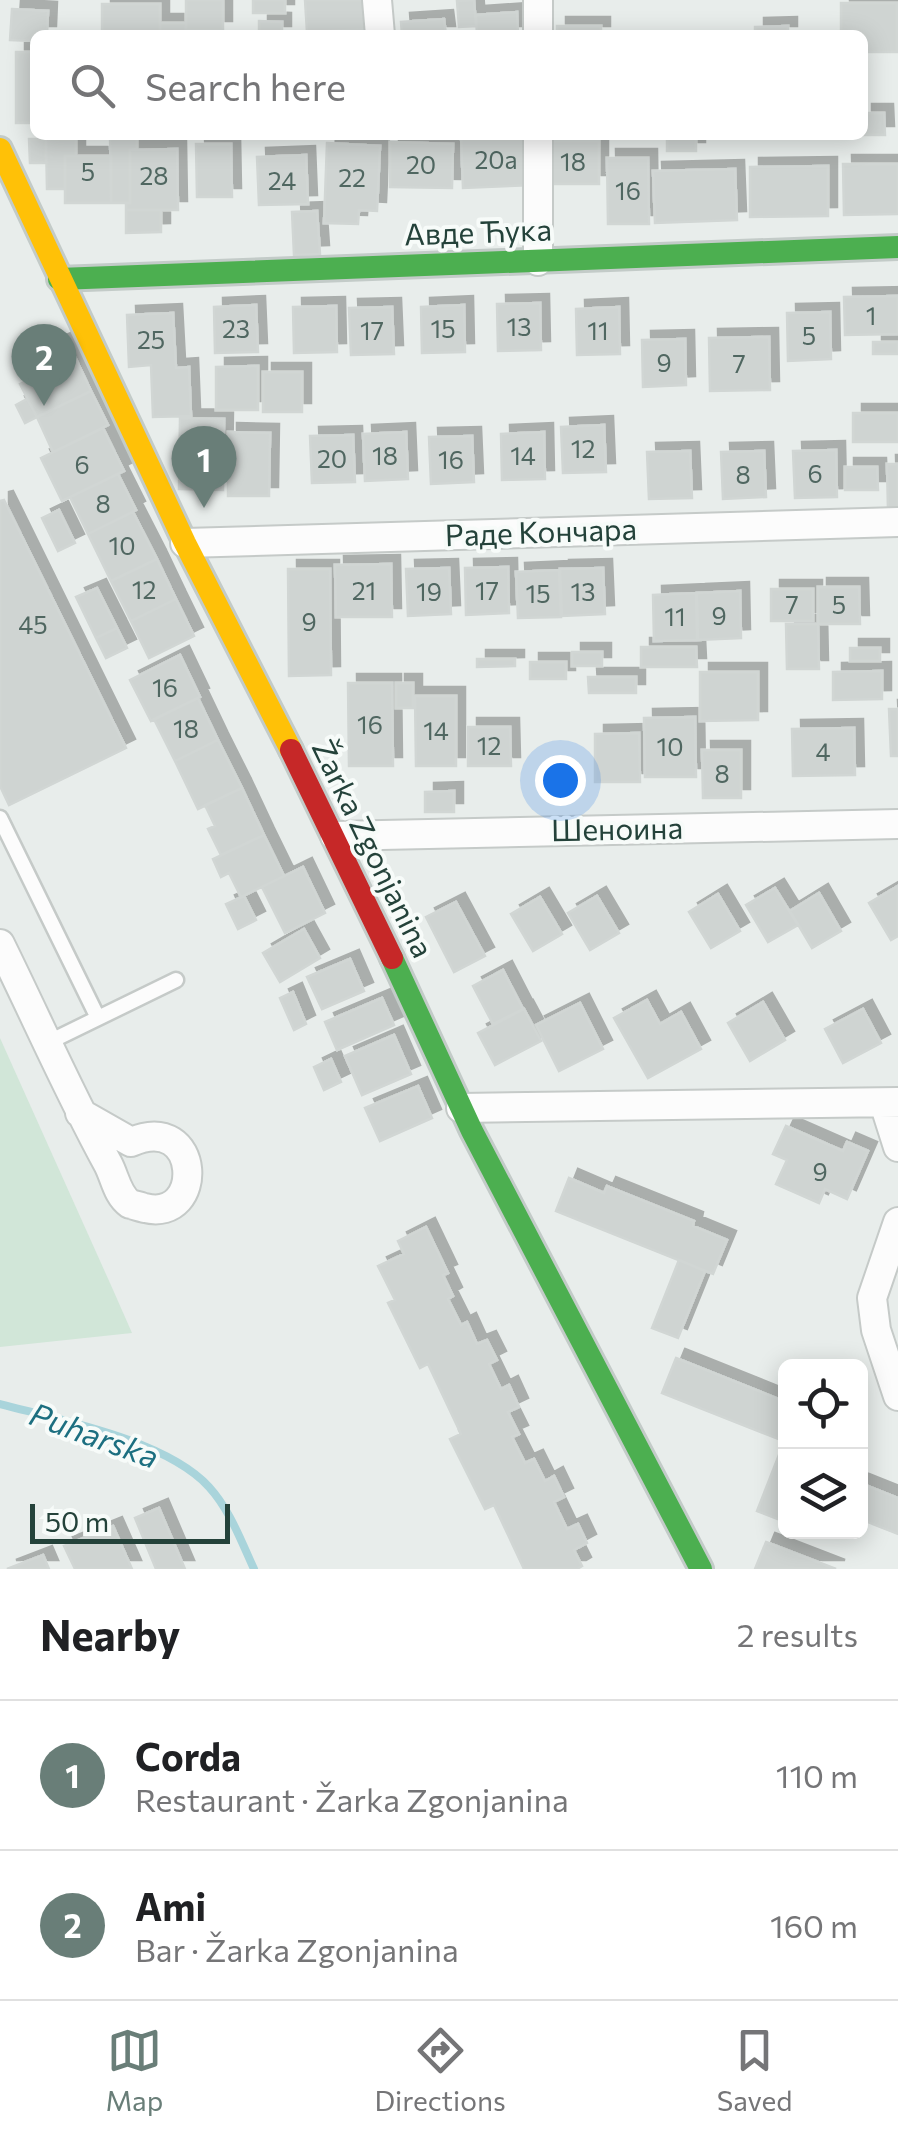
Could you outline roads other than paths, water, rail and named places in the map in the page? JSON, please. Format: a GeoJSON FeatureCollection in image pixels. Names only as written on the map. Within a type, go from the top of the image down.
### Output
{"type":"FeatureCollection","features":[{"type":"Feature","properties":{"kind":"street"},"geometry":{"type":"LineString","coordinates":[[377,0],[380,30]]}},
{"type":"Feature","properties":{"kind":"street"},"geometry":{"type":"LineString","coordinates":[[538,0],[538,30]]}},
{"type":"Feature","properties":{"kind":"street"},"geometry":{"type":"LineString","coordinates":[[538,140],[538,261]]}},
{"type":"Feature","properties":{"kind":"street","name":"Žarka Zgonjanina"},"geometry":{"type":"LineString","coordinates":[[0,149],[185,544],[336,836],[460,1108],[701,1569]]}},
{"type":"Feature","properties":{"kind":"street","name":"Авде Ћука"},"geometry":{"type":"LineString","coordinates":[[59,279],[898,248]]}},
{"type":"Feature","properties":{"kind":"street","name":"Раде Кончара"},"geometry":{"type":"LineString","coordinates":[[185,544],[898,522]]}},
{"type":"Feature","properties":{"kind":"street","name":"Шеноина"},"geometry":{"type":"LineString","coordinates":[[336,836],[898,824]]}},
{"type":"Feature","properties":{"kind":"street"},"geometry":{"type":"LineString","coordinates":[[0,944],[80,1113]]}},
{"type":"Feature","properties":{"kind":"street"},"geometry":{"type":"LineString","coordinates":[[460,1108],[891,1102],[898,1147]]}},
{"type":"Feature","properties":{"kind":"street"},"geometry":{"type":"LineString","coordinates":[[898,1222],[872,1298],[876,1330],[898,1396]]}},
{"type":"Feature","properties":{"kind":"lane"},"geometry":{"type":"LineString","coordinates":[[0,818],[98,1018]]}},
{"type":"Feature","properties":{"kind":"lane"},"geometry":{"type":"LineString","coordinates":[[49,1042],[176,980]]}},
{"type":"Feature","properties":{"kind":"waterway","name":"Puharska"},"geometry":{"type":"LineString","coordinates":[[0,1404],[111,1434],[167,1456],[209,1487],[235,1526],[254,1569]]}},
{"type":"Feature","properties":{"kind":"place","name":"Ami"},"geometry":{"type":"Point","coordinates":[44,406]}},
{"type":"Feature","properties":{"kind":"place","name":"Corda"},"geometry":{"type":"Point","coordinates":[204,508]}}]}
